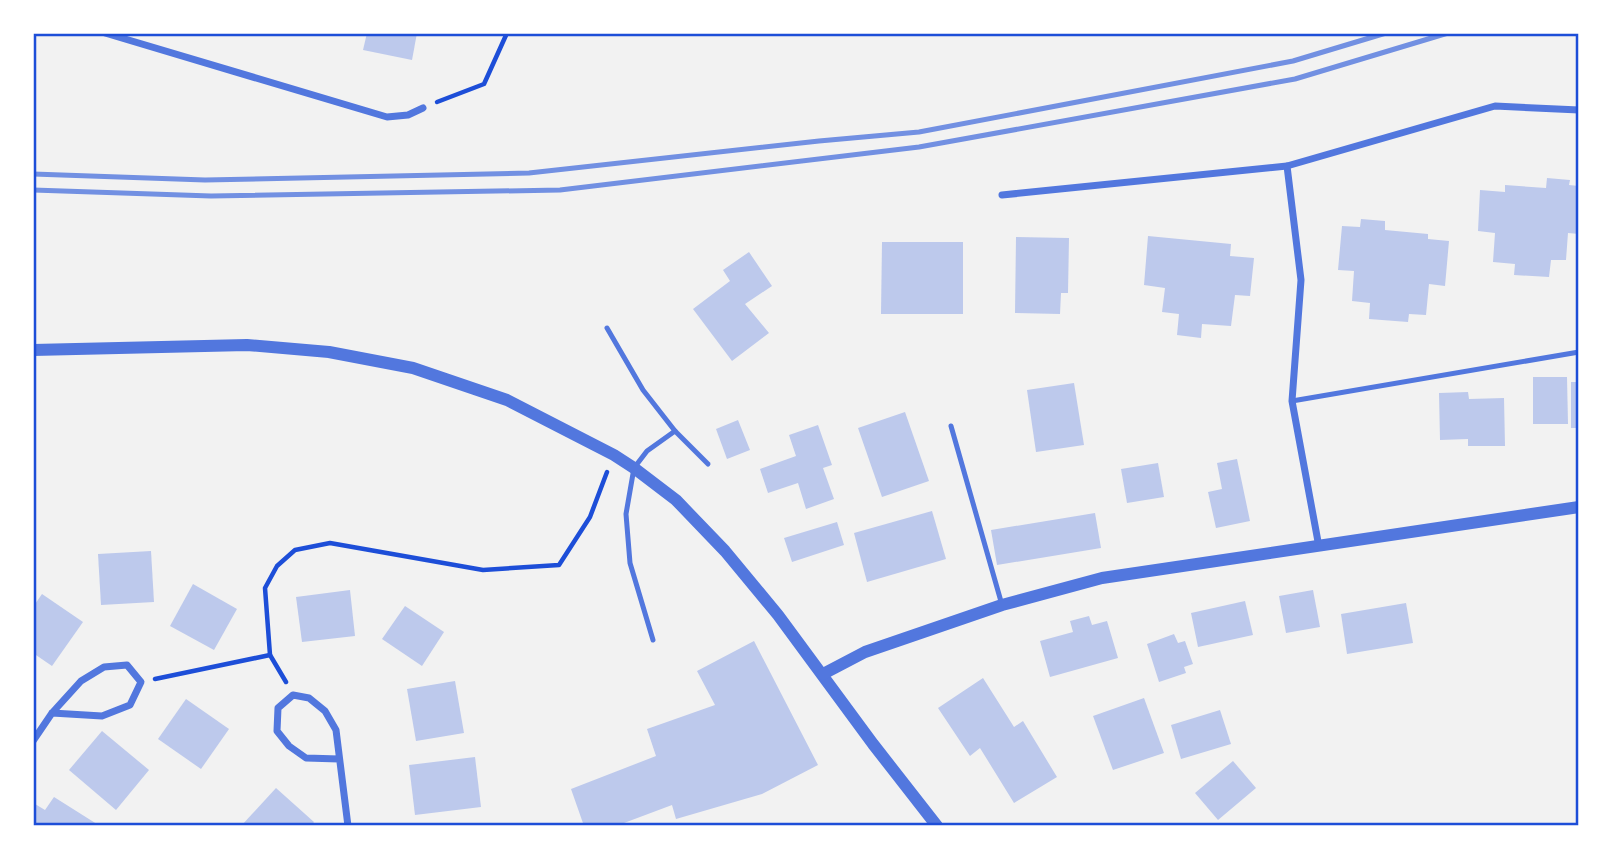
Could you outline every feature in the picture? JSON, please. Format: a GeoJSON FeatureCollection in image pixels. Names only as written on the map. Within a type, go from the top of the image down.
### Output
{"type":"FeatureCollection","features":[{"type":"Feature","properties":{"kind":"street"},"geometry":{"type":"LineString","coordinates":[[105,33],[387,117],[408,115],[423,108]]}},
{"type":"Feature","properties":{"kind":"street"},"geometry":{"type":"LineString","coordinates":[[1002,195],[1287,166],[1495,106],[1579,110]]}},
{"type":"Feature","properties":{"kind":"street"},"geometry":{"type":"LineString","coordinates":[[1287,166],[1301,281],[1292,401],[1320,547]]}},
{"type":"Feature","properties":{"kind":"street"},"geometry":{"type":"LineString","coordinates":[[33,350],[247,345],[329,352],[413,368],[507,400],[614,455],[676,500],[725,551],[778,615],[937,826]]}},
{"type":"Feature","properties":{"kind":"street"},"geometry":{"type":"LineString","coordinates":[[823,674],[865,652],[1002,605],[1102,578],[1579,507]]}},
{"type":"Feature","properties":{"kind":"street"},"geometry":{"type":"LineString","coordinates":[[33,741],[52,713],[81,681],[104,667],[127,666],[141,682],[130,705],[102,716],[52,713]]}},
{"type":"Feature","properties":{"kind":"street"},"geometry":{"type":"LineString","coordinates":[[339,760],[306,758],[289,746],[277,730],[278,708],[293,695],[309,698],[325,711],[336,730],[348,826]]}},
{"type":"Feature","properties":{"kind":"lane"},"geometry":{"type":"LineString","coordinates":[[607,328],[643,390],[675,431],[708,464]]}},
{"type":"Feature","properties":{"kind":"lane"},"geometry":{"type":"LineString","coordinates":[[1292,401],[1579,352]]}},
{"type":"Feature","properties":{"kind":"lane"},"geometry":{"type":"LineString","coordinates":[[951,426],[1002,605]]}},
{"type":"Feature","properties":{"kind":"lane"},"geometry":{"type":"LineString","coordinates":[[653,640],[630,563],[626,514],[634,468],[647,452],[675,431]]}},
{"type":"Feature","properties":{"kind":"path"},"geometry":{"type":"LineString","coordinates":[[423,108],[484,84],[507,33]]}},
{"type":"Feature","properties":{"kind":"path"},"geometry":{"type":"LineString","coordinates":[[293,695],[270,655],[265,589],[277,566],[295,550],[330,543],[484,569],[559,565],[590,517],[614,455]]}},
{"type":"Feature","properties":{"kind":"path"},"geometry":{"type":"LineString","coordinates":[[141,682],[270,655]]}},
{"type":"Feature","properties":{"kind":"building"},"geometry":{"type":"Polygon","coordinates":[[[367,33],[417,33],[412,60],[363,50],[367,33]]]}},
{"type":"Feature","properties":{"kind":"building"},"geometry":{"type":"Polygon","coordinates":[[[1547,178],[1570,180],[1569,185],[1579,186],[1579,234],[1568,233],[1566,260],[1551,260],[1549,277],[1514,275],[1515,264],[1493,262],[1495,233],[1478,231],[1480,190],[1505,192],[1505,185],[1546,188],[1547,178]]]}},
{"type":"Feature","properties":{"kind":"building"},"geometry":{"type":"Polygon","coordinates":[[[1361,219],[1385,221],[1385,230],[1428,234],[1428,239],[1449,241],[1445,286],[1429,284],[1426,315],[1409,314],[1408,322],[1369,319],[1370,303],[1352,301],[1354,271],[1338,270],[1342,226],[1360,227],[1361,219]]]}},
{"type":"Feature","properties":{"kind":"building"},"geometry":{"type":"Polygon","coordinates":[[[1148,236],[1231,244],[1230,256],[1254,258],[1250,296],[1235,295],[1231,326],[1202,324],[1201,338],[1177,335],[1179,314],[1162,312],[1165,288],[1144,285],[1148,236]]]}},
{"type":"Feature","properties":{"kind":"building"},"geometry":{"type":"Polygon","coordinates":[[[1016,237],[1069,238],[1068,293],[1061,293],[1060,314],[1015,313],[1016,237]]]}},
{"type":"Feature","properties":{"kind":"building"},"geometry":{"type":"Polygon","coordinates":[[[882,242],[963,242],[963,314],[881,314],[882,242]]]}},
{"type":"Feature","properties":{"kind":"building"},"geometry":{"type":"Polygon","coordinates":[[[749,252],[772,286],[745,304],[769,333],[732,361],[693,309],[730,281],[723,270],[749,252]]]}},
{"type":"Feature","properties":{"kind":"building"},"geometry":{"type":"Polygon","coordinates":[[[1533,377],[1567,377],[1568,424],[1533,424],[1533,377]]]}},
{"type":"Feature","properties":{"kind":"building"},"geometry":{"type":"Polygon","coordinates":[[[1571,382],[1579,382],[1579,428],[1571,428],[1571,382]]]}},
{"type":"Feature","properties":{"kind":"building"},"geometry":{"type":"Polygon","coordinates":[[[1074,383],[1084,445],[1036,452],[1027,390],[1074,383]]]}},
{"type":"Feature","properties":{"kind":"building"},"geometry":{"type":"Polygon","coordinates":[[[1468,392],[1469,399],[1504,398],[1505,446],[1468,446],[1468,439],[1440,440],[1439,393],[1468,392]]]}},
{"type":"Feature","properties":{"kind":"building"},"geometry":{"type":"Polygon","coordinates":[[[905,412],[929,481],[882,497],[858,428],[905,412]]]}},
{"type":"Feature","properties":{"kind":"building"},"geometry":{"type":"Polygon","coordinates":[[[738,420],[750,450],[727,459],[716,429],[738,420]]]}},
{"type":"Feature","properties":{"kind":"building"},"geometry":{"type":"Polygon","coordinates":[[[818,425],[832,465],[823,468],[834,499],[806,509],[798,483],[768,493],[760,469],[796,456],[789,435],[818,425]]]}},
{"type":"Feature","properties":{"kind":"building"},"geometry":{"type":"Polygon","coordinates":[[[1237,459],[1250,521],[1216,528],[1208,492],[1222,489],[1217,463],[1237,459]]]}},
{"type":"Feature","properties":{"kind":"building"},"geometry":{"type":"Polygon","coordinates":[[[1158,463],[1164,497],[1127,503],[1121,469],[1158,463]]]}},
{"type":"Feature","properties":{"kind":"building"},"geometry":{"type":"Polygon","coordinates":[[[932,511],[946,559],[867,582],[854,533],[932,511]]]}},
{"type":"Feature","properties":{"kind":"building"},"geometry":{"type":"Polygon","coordinates":[[[1095,513],[1101,548],[997,565],[991,530],[1095,513]]]}},
{"type":"Feature","properties":{"kind":"building"},"geometry":{"type":"Polygon","coordinates":[[[837,522],[844,545],[792,562],[784,538],[837,522]]]}},
{"type":"Feature","properties":{"kind":"building"},"geometry":{"type":"Polygon","coordinates":[[[151,551],[154,602],[101,605],[98,554],[151,551]]]}},
{"type":"Feature","properties":{"kind":"building"},"geometry":{"type":"Polygon","coordinates":[[[193,584],[237,609],[214,650],[170,626],[193,584]]]}},
{"type":"Feature","properties":{"kind":"building"},"geometry":{"type":"Polygon","coordinates":[[[350,590],[355,636],[302,642],[296,597],[350,590]]]}},
{"type":"Feature","properties":{"kind":"building"},"geometry":{"type":"Polygon","coordinates":[[[1313,590],[1320,627],[1286,633],[1279,596],[1313,590]]]}},
{"type":"Feature","properties":{"kind":"building"},"geometry":{"type":"Polygon","coordinates":[[[42,594],[83,622],[52,666],[33,653],[33,607],[42,594]]]}},
{"type":"Feature","properties":{"kind":"building"},"geometry":{"type":"Polygon","coordinates":[[[1245,601],[1253,635],[1198,647],[1191,613],[1245,601]]]}},
{"type":"Feature","properties":{"kind":"building"},"geometry":{"type":"Polygon","coordinates":[[[1406,603],[1413,643],[1347,654],[1341,614],[1406,603]]]}},
{"type":"Feature","properties":{"kind":"building"},"geometry":{"type":"Polygon","coordinates":[[[405,606],[444,632],[422,666],[382,639],[405,606]]]}},
{"type":"Feature","properties":{"kind":"building"},"geometry":{"type":"Polygon","coordinates":[[[1089,616],[1092,625],[1107,621],[1118,658],[1050,677],[1040,641],[1073,632],[1070,621],[1089,616]]]}},
{"type":"Feature","properties":{"kind":"building"},"geometry":{"type":"Polygon","coordinates":[[[1174,634],[1178,643],[1185,641],[1193,664],[1184,667],[1186,673],[1159,682],[1147,644],[1174,634]]]}},
{"type":"Feature","properties":{"kind":"building"},"geometry":{"type":"Polygon","coordinates":[[[754,641],[818,765],[762,794],[676,819],[672,805],[616,826],[584,826],[571,789],[656,756],[647,729],[715,705],[697,671],[754,641]]]}},
{"type":"Feature","properties":{"kind":"building"},"geometry":{"type":"Polygon","coordinates":[[[983,678],[1014,727],[1023,721],[1057,777],[1014,803],[980,748],[970,756],[938,708],[983,678]]]}},
{"type":"Feature","properties":{"kind":"building"},"geometry":{"type":"Polygon","coordinates":[[[455,681],[464,733],[416,741],[407,689],[455,681]]]}},
{"type":"Feature","properties":{"kind":"building"},"geometry":{"type":"Polygon","coordinates":[[[1144,698],[1164,753],[1113,770],[1093,716],[1144,698]]]}},
{"type":"Feature","properties":{"kind":"building"},"geometry":{"type":"Polygon","coordinates":[[[186,699],[229,729],[201,769],[158,739],[186,699]]]}},
{"type":"Feature","properties":{"kind":"building"},"geometry":{"type":"Polygon","coordinates":[[[1220,710],[1231,744],[1181,759],[1171,725],[1220,710]]]}},
{"type":"Feature","properties":{"kind":"building"},"geometry":{"type":"Polygon","coordinates":[[[102,731],[149,770],[116,810],[69,770],[102,731]]]}},
{"type":"Feature","properties":{"kind":"building"},"geometry":{"type":"Polygon","coordinates":[[[475,757],[481,807],[415,815],[409,765],[475,757]]]}},
{"type":"Feature","properties":{"kind":"building"},"geometry":{"type":"Polygon","coordinates":[[[1233,761],[1256,788],[1218,820],[1195,793],[1233,761]]]}},
{"type":"Feature","properties":{"kind":"building"},"geometry":{"type":"Polygon","coordinates":[[[276,788],[314,822],[311,826],[241,826],[276,788]]]}},
{"type":"Feature","properties":{"kind":"building"},"geometry":{"type":"Polygon","coordinates":[[[54,797],[100,826],[33,826],[35,804],[45,810],[54,797]]]}},
{"type":"Feature","properties":{"kind":"railway"},"geometry":{"type":"LineString","coordinates":[[33,174],[205,180],[529,173],[919,132],[1293,61],[1386,33]]}},
{"type":"Feature","properties":{"kind":"railway"},"geometry":{"type":"LineString","coordinates":[[33,190],[211,196],[560,190],[919,147],[1295,79],[1448,33]]}}]}
